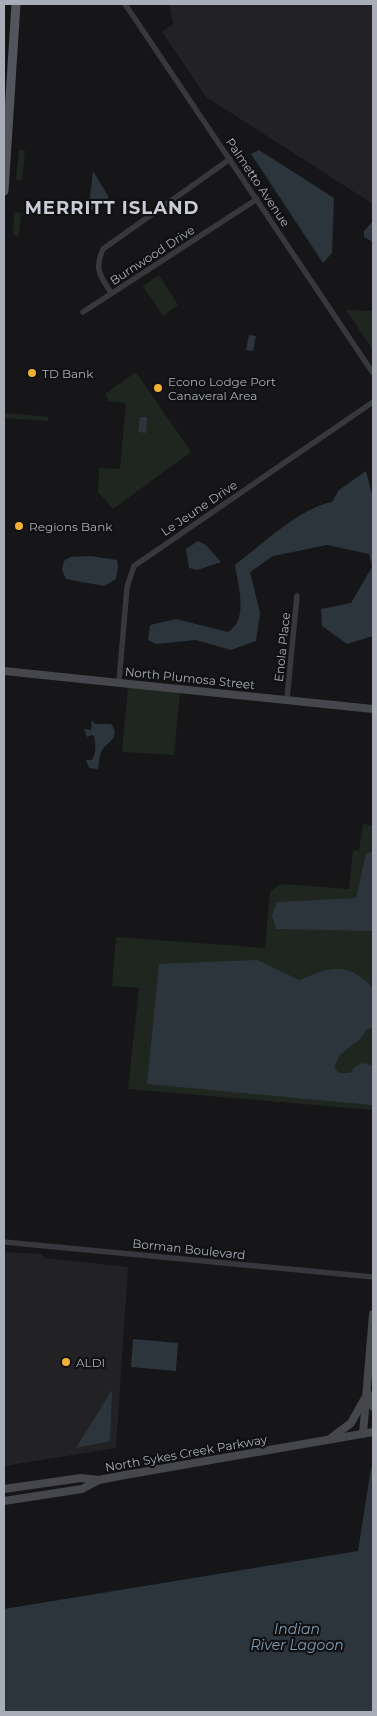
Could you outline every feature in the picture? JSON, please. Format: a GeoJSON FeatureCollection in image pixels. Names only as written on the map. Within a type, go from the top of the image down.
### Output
{"type":"FeatureCollection","features":[{"type":"Feature","properties":{"kind":"main road"},"geometry":{"type":"LineString","coordinates":[[4,190],[16,4]]}},
{"type":"Feature","properties":{"kind":"main road"},"geometry":{"type":"LineString","coordinates":[[4,95],[9,129]]}},
{"type":"Feature","properties":{"kind":"street","name":"Palmetto Avenue"},"geometry":{"type":"LineString","coordinates":[[125,4],[373,373]]}},
{"type":"Feature","properties":{"kind":"street"},"geometry":{"type":"LineString","coordinates":[[111,293],[98,273],[99,258],[103,249],[230,159]]}},
{"type":"Feature","properties":{"kind":"street","name":"Burnwood Drive"},"geometry":{"type":"LineString","coordinates":[[83,312],[257,199]]}},
{"type":"Feature","properties":{"kind":"street","name":"Le Jeune Drive"},"geometry":{"type":"LineString","coordinates":[[119,682],[127,587],[134,566],[373,402]]}},
{"type":"Feature","properties":{"kind":"street","name":"Enola Place"},"geometry":{"type":"LineString","coordinates":[[286,699],[297,596]]}},
{"type":"Feature","properties":{"kind":"street","name":"North Plumosa Street"},"geometry":{"type":"LineString","coordinates":[[4,671],[373,709]]}},
{"type":"Feature","properties":{"kind":"street","name":"Borman Boulevard"},"geometry":{"type":"LineString","coordinates":[[4,1242],[373,1277]]}},
{"type":"Feature","properties":{"kind":"street"},"geometry":{"type":"LineString","coordinates":[[363,1434],[373,1314]]}},
{"type":"Feature","properties":{"kind":"street"},"geometry":{"type":"LineString","coordinates":[[366,1393],[373,1407]]}},
{"type":"Feature","properties":{"kind":"street"},"geometry":{"type":"LineString","coordinates":[[326,1440],[351,1423],[366,1393]]}},
{"type":"Feature","properties":{"kind":"street","name":"North Sykes Creek Parkway"},"geometry":{"type":"LineString","coordinates":[[4,1501],[82,1489],[99,1480],[373,1432]]}},
{"type":"Feature","properties":{"kind":"street"},"geometry":{"type":"LineString","coordinates":[[4,1489],[81,1478],[99,1480]]}},
{"type":"Feature","properties":{"kind":"shaded area"},"geometry":{"type":"Polygon","coordinates":[[[169,4],[373,4],[373,204],[206,97],[162,32],[173,24],[169,4]]]}},
{"type":"Feature","properties":{"kind":"shaded area"},"geometry":{"type":"Polygon","coordinates":[[[19,150],[25,150],[22,181],[16,180],[19,150]]]}},
{"type":"Feature","properties":{"kind":"shaded area"},"geometry":{"type":"Polygon","coordinates":[[[14,212],[21,213],[19,236],[13,235],[14,212]]]}},
{"type":"Feature","properties":{"kind":"shaded area"},"geometry":{"type":"Polygon","coordinates":[[[159,275],[178,305],[163,316],[143,286],[159,275]]]}},
{"type":"Feature","properties":{"kind":"shaded area"},"geometry":{"type":"Polygon","coordinates":[[[346,310],[373,311],[373,350],[346,310]]]}},
{"type":"Feature","properties":{"kind":"shaded area"},"geometry":{"type":"Polygon","coordinates":[[[136,372],[191,452],[113,509],[98,492],[99,468],[120,469],[126,403],[109,401],[105,394],[136,372]]]}},
{"type":"Feature","properties":{"kind":"shaded area"},"geometry":{"type":"Polygon","coordinates":[[[4,413],[48,417],[48,421],[4,418],[4,413]]]}},
{"type":"Feature","properties":{"kind":"shaded area"},"geometry":{"type":"Polygon","coordinates":[[[128,687],[180,692],[174,755],[122,752],[128,687]]]}},
{"type":"Feature","properties":{"kind":"shaded area"},"geometry":{"type":"Polygon","coordinates":[[[363,824],[373,825],[373,1110],[128,1089],[139,988],[112,986],[116,937],[265,948],[270,892],[281,884],[349,889],[353,850],[359,851],[363,824]]]}},
{"type":"Feature","properties":{"kind":"shaded area"},"geometry":{"type":"Polygon","coordinates":[[[4,1252],[41,1254],[45,1258],[128,1267],[116,1448],[4,1466],[4,1252]]]}},
{"type":"Feature","properties":{"kind":"water"},"geometry":{"type":"Polygon","coordinates":[[[259,150],[334,198],[332,253],[323,263],[251,154],[259,150]]]}},
{"type":"Feature","properties":{"kind":"water"},"geometry":{"type":"Polygon","coordinates":[[[93,171],[108,199],[92,210],[89,210],[89,205],[93,171]]]}},
{"type":"Feature","properties":{"kind":"water"},"geometry":{"type":"Polygon","coordinates":[[[373,223],[373,242],[364,237],[364,231],[373,223]]]}},
{"type":"Feature","properties":{"kind":"water"},"geometry":{"type":"Polygon","coordinates":[[[249,335],[256,336],[253,351],[246,350],[249,335]]]}},
{"type":"Feature","properties":{"kind":"water"},"geometry":{"type":"Polygon","coordinates":[[[140,417],[147,417],[146,433],[138,432],[140,417]]]}},
{"type":"Feature","properties":{"kind":"water"},"geometry":{"type":"Polygon","coordinates":[[[366,471],[373,498],[373,636],[347,644],[322,626],[321,609],[351,603],[372,567],[369,554],[327,545],[273,556],[250,572],[260,613],[256,641],[231,650],[196,640],[156,644],[148,640],[150,625],[176,619],[228,632],[238,619],[240,611],[240,592],[235,565],[294,519],[332,502],[339,490],[366,471]]]}},
{"type":"Feature","properties":{"kind":"water"},"geometry":{"type":"Polygon","coordinates":[[[198,541],[206,545],[221,562],[197,570],[189,568],[186,549],[198,541]]]}},
{"type":"Feature","properties":{"kind":"water"},"geometry":{"type":"Polygon","coordinates":[[[90,556],[117,560],[116,579],[104,586],[66,579],[62,570],[64,561],[70,557],[90,556]]]}},
{"type":"Feature","properties":{"kind":"water"},"geometry":{"type":"Polygon","coordinates":[[[92,720],[95,724],[111,724],[115,733],[112,740],[101,752],[98,769],[89,768],[86,760],[92,760],[95,751],[94,736],[87,737],[84,729],[91,730],[92,720]]]}},
{"type":"Feature","properties":{"kind":"water"},"geometry":{"type":"Polygon","coordinates":[[[373,851],[373,931],[276,929],[272,915],[277,902],[356,898],[366,854],[373,851]]]}},
{"type":"Feature","properties":{"kind":"water"},"geometry":{"type":"Polygon","coordinates":[[[257,960],[299,980],[323,971],[338,969],[354,973],[370,985],[373,990],[373,1028],[367,1029],[360,1039],[340,1055],[334,1067],[339,1073],[350,1073],[362,1063],[371,1065],[373,1069],[373,1105],[147,1084],[159,964],[257,960]]]}},
{"type":"Feature","properties":{"kind":"water"},"geometry":{"type":"Polygon","coordinates":[[[133,1339],[178,1343],[176,1371],[131,1367],[133,1339]]]}},
{"type":"Feature","properties":{"kind":"water"},"geometry":{"type":"Polygon","coordinates":[[[112,1390],[110,1441],[76,1448],[112,1390]]]}},
{"type":"Feature","properties":{"kind":"water","name":"Indian River Lagoon"},"geometry":{"type":"Polygon","coordinates":[[[373,1467],[373,1712],[4,1712],[4,1609],[358,1551],[371,1468],[373,1467]]]}},
{"type":"Feature","properties":{"kind":"place","name":"TD Bank"},"geometry":{"type":"Point","coordinates":[32,373]}},
{"type":"Feature","properties":{"kind":"place","name":"Econo Lodge Port Canaveral Area"},"geometry":{"type":"Point","coordinates":[158,388]}},
{"type":"Feature","properties":{"kind":"place","name":"Regions Bank"},"geometry":{"type":"Point","coordinates":[19,526]}},
{"type":"Feature","properties":{"kind":"place","name":"ALDI"},"geometry":{"type":"Point","coordinates":[66,1362]}},
{"type":"Feature","properties":{"kind":"district","name":"MERRITT ISLAND"},"geometry":{"type":"Point","coordinates":[112,208]}}]}
